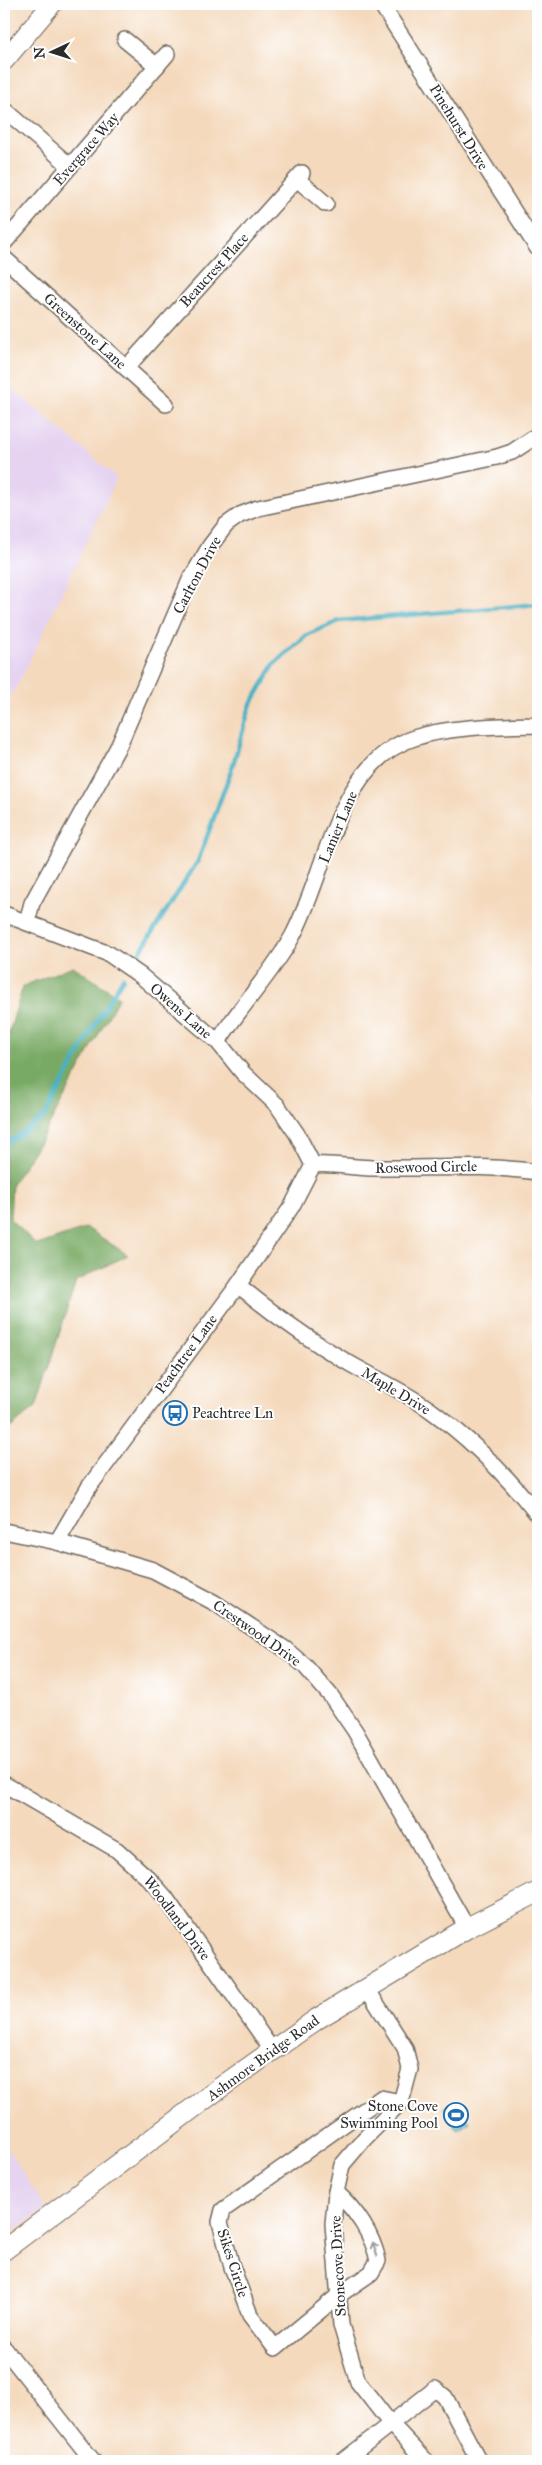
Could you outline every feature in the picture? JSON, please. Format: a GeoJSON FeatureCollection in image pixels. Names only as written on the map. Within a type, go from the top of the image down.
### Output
{"type":"FeatureCollection","features":[{"type":"Feature","properties":{"kind":"main road","name":"Ashmore Bridge Road"},"geometry":{"type":"LineString","coordinates":[[4,2250],[272,2050],[317,2019],[467,1928],[538,1892]]}},
{"type":"Feature","properties":{"kind":"street"},"geometry":{"type":"LineString","coordinates":[[4,61],[52,4]]}},
{"type":"Feature","properties":{"kind":"street","name":"Pinehurst Drive"},"geometry":{"type":"LineString","coordinates":[[381,4],[538,249]]}},
{"type":"Feature","properties":{"kind":"street","name":"Evergrace Way"},"geometry":{"type":"LineString","coordinates":[[4,243],[162,60],[125,40]]}},
{"type":"Feature","properties":{"kind":"street"},"geometry":{"type":"LineString","coordinates":[[4,109],[70,166]]}},
{"type":"Feature","properties":{"kind":"street","name":"Beaucrest Place"},"geometry":{"type":"LineString","coordinates":[[126,368],[300,176],[326,204]]}},
{"type":"Feature","properties":{"kind":"street","name":"Greenstone Lane"},"geometry":{"type":"LineString","coordinates":[[4,258],[166,404]]}},
{"type":"Feature","properties":{"kind":"street","name":"Carlton Drive"},"geometry":{"type":"LineString","coordinates":[[27,922],[32,903],[119,745],[190,580],[210,546],[226,525],[240,515],[258,508],[497,457],[512,452],[538,435]]}},
{"type":"Feature","properties":{"kind":"street","name":"Lanier Lane"},"geometry":{"type":"LineString","coordinates":[[218,1042],[292,937],[348,799],[368,767],[388,750],[415,737],[476,729],[538,725]]}},
{"type":"Feature","properties":{"kind":"street","name":"Owens Lane"},"geometry":{"type":"LineString","coordinates":[[4,914],[109,954],[141,976],[218,1042],[243,1073],[278,1105],[288,1119],[313,1165]]}},
{"type":"Feature","properties":{"kind":"street","name":"Rosewood Circle"},"geometry":{"type":"LineString","coordinates":[[313,1165],[332,1164],[372,1168],[483,1166],[538,1172]]}},
{"type":"Feature","properties":{"kind":"street","name":"Peachtree Lane"},"geometry":{"type":"LineString","coordinates":[[57,1542],[89,1487],[238,1285],[292,1206],[313,1165]]}},
{"type":"Feature","properties":{"kind":"street","name":"Maple Drive"},"geometry":{"type":"LineString","coordinates":[[238,1285],[318,1344],[402,1392],[458,1431],[483,1453],[516,1487],[538,1515]]}},
{"type":"Feature","properties":{"kind":"street","name":"Crestwood Drive"},"geometry":{"type":"LineString","coordinates":[[4,1531],[57,1542],[153,1570],[182,1584],[262,1633],[305,1666],[331,1696],[355,1731],[467,1928]]}},
{"type":"Feature","properties":{"kind":"street","name":"Woodland Drive"},"geometry":{"type":"LineString","coordinates":[[4,1784],[117,1850],[149,1879],[165,1897],[272,2050]]}},
{"type":"Feature","properties":{"kind":"street","name":"Stonecove Drive"},"geometry":{"type":"LineString","coordinates":[[367,1989],[405,2048],[410,2069],[400,2102],[342,2165],[336,2192],[333,2224],[341,2325],[358,2382],[390,2423],[426,2461]]}},
{"type":"Feature","properties":{"kind":"street","name":"Sikes Circle"},"geometry":{"type":"LineString","coordinates":[[339,2295],[276,2348],[250,2315],[232,2267],[220,2222],[223,2210],[382,2098],[400,2102]]}},
{"type":"Feature","properties":{"kind":"street"},"geometry":{"type":"LineString","coordinates":[[336,2192],[349,2204],[375,2246],[378,2261],[371,2273],[339,2295]]}},
{"type":"Feature","properties":{"kind":"street"},"geometry":{"type":"LineString","coordinates":[[6,2354],[94,2461]]}},
{"type":"Feature","properties":{"kind":"street"},"geometry":{"type":"LineString","coordinates":[[343,2461],[435,2389],[445,2397],[479,2461]]}},
{"type":"Feature","properties":{"kind":"shaded area"},"geometry":{"type":"Polygon","coordinates":[[[4,382],[117,478],[20,681],[4,705],[4,382]]]}},
{"type":"Feature","properties":{"kind":"shaded area"},"geometry":{"type":"Polygon","coordinates":[[[4,2143],[46,2209],[4,2236],[4,2143]]]}},
{"type":"Feature","properties":{"kind":"green space"},"geometry":{"type":"Polygon","coordinates":[[[73,966],[119,997],[40,1142],[12,1184],[10,1219],[37,1245],[87,1228],[128,1255],[76,1281],[36,1407],[4,1433],[5,1046],[23,986],[73,966]]]}},
{"type":"Feature","properties":{"kind":"water","name":"Stone Cove Swimming Pool"},"geometry":{"type":"Polygon","coordinates":[[[455,2101],[470,2122],[458,2130],[443,2108],[455,2101]]]}},
{"type":"Feature","properties":{"kind":"waterway"},"geometry":{"type":"LineString","coordinates":[[136,958],[198,861],[232,768],[250,706],[275,663],[307,635],[339,621],[538,604]]}},
{"type":"Feature","properties":{"kind":"waterway"},"geometry":{"type":"LineString","coordinates":[[4,1144],[20,1135],[45,1116],[98,1019],[123,978]]}},
{"type":"Feature","properties":{"kind":"place","name":"Peachtree Ln"},"geometry":{"type":"Point","coordinates":[175,1413]}},
{"type":"Feature","properties":{"kind":"place","name":"Stone Cove Swimming Pool"},"geometry":{"type":"Point","coordinates":[456,2115]}}]}
